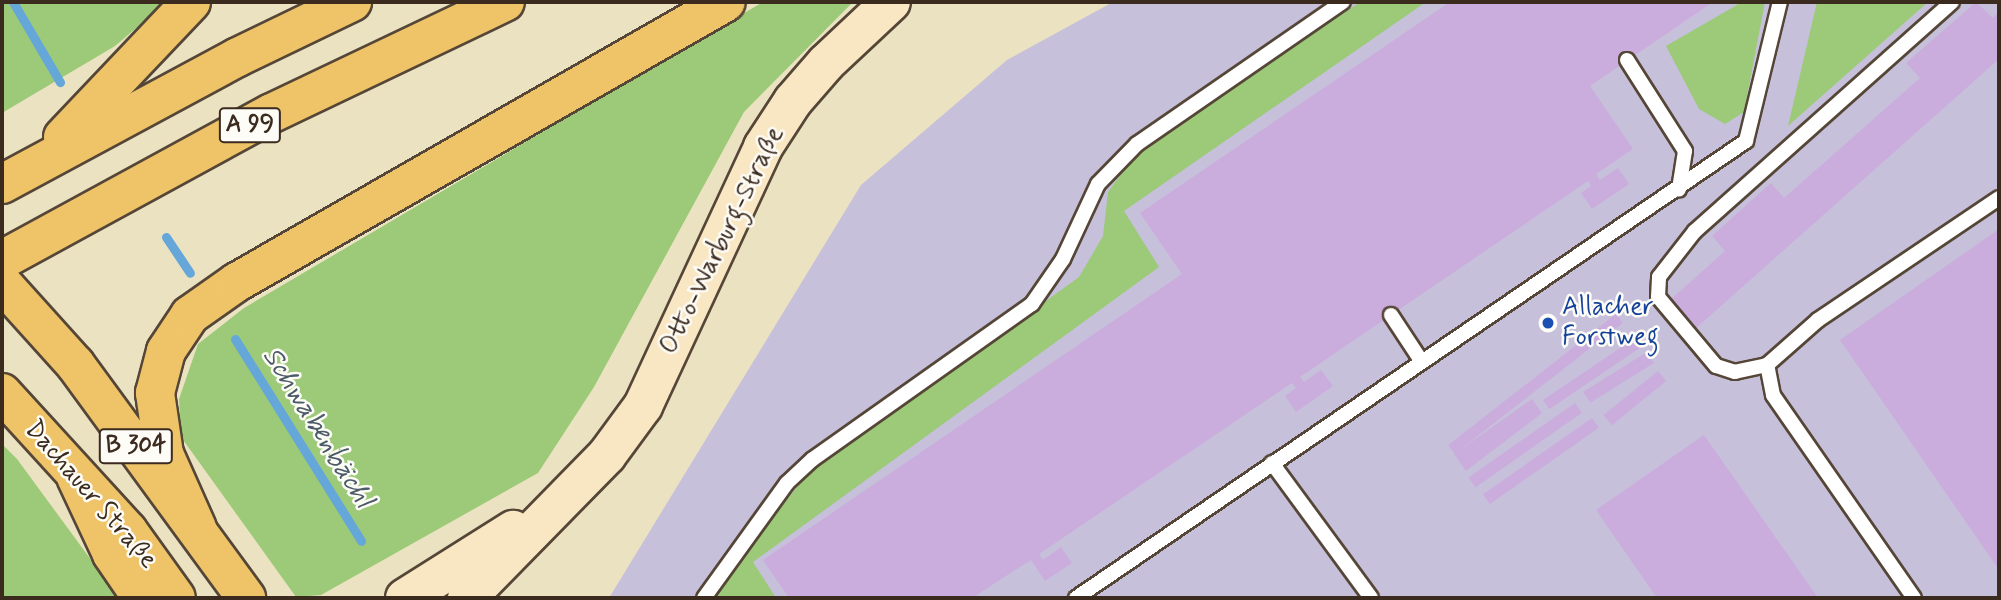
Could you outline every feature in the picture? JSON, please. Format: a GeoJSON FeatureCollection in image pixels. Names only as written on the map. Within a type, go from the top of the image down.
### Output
{"type":"FeatureCollection","features":[{"type":"Feature","properties":{"kind":"main road"},"geometry":{"type":"LineString","coordinates":[[34,166],[191,2]]}},
{"type":"Feature","properties":{"kind":"main road","name":"A 99"},"geometry":{"type":"LineString","coordinates":[[2,184],[352,2]]}},
{"type":"Feature","properties":{"kind":"main road","name":"A 99"},"geometry":{"type":"LineString","coordinates":[[2,260],[272,113],[505,2]]}},
{"type":"Feature","properties":{"kind":"main road"},"geometry":{"type":"LineString","coordinates":[[197,528],[164,454],[155,393],[166,351],[190,314],[237,282],[726,2]]}},
{"type":"Feature","properties":{"kind":"main road","name":"Otto-Warburg-Straße"},"geometry":{"type":"LineString","coordinates":[[467,598],[607,456],[643,406],[720,234],[785,113],[826,63],[891,2]]}},
{"type":"Feature","properties":{"kind":"main road","name":"B 304"},"geometry":{"type":"LineString","coordinates":[[2,283],[75,364],[246,598]]}},
{"type":"Feature","properties":{"kind":"main road","name":"Dachauer Straße"},"geometry":{"type":"LineString","coordinates":[[6,397],[128,531],[176,598]]}},
{"type":"Feature","properties":{"kind":"main road"},"geometry":{"type":"LineString","coordinates":[[76,477],[112,554],[142,598]]}},
{"type":"Feature","properties":{"kind":"main road","name":"Otto-Warburg-Straße"},"geometry":{"type":"LineString","coordinates":[[405,598],[571,494]]}},
{"type":"Feature","properties":{"kind":"lane"},"geometry":{"type":"LineString","coordinates":[[704,598],[787,484],[813,459],[1032,304],[1063,259],[1098,184],[1137,144],[1343,2]]}},
{"type":"Feature","properties":{"kind":"lane"},"geometry":{"type":"LineString","coordinates":[[1076,598],[1679,190],[1746,141],[1780,2]]}},
{"type":"Feature","properties":{"kind":"lane"},"geometry":{"type":"LineString","coordinates":[[1952,2],[1695,231],[1659,277],[1658,297],[1716,366],[1735,372],[1767,365],[1818,320],[1999,198]]}},
{"type":"Feature","properties":{"kind":"lane"},"geometry":{"type":"LineString","coordinates":[[1627,60],[1685,151],[1679,190]]}},
{"type":"Feature","properties":{"kind":"lane"},"geometry":{"type":"LineString","coordinates":[[1391,315],[1422,362]]}},
{"type":"Feature","properties":{"kind":"lane"},"geometry":{"type":"LineString","coordinates":[[1767,365],[1773,395],[1914,598]]}},
{"type":"Feature","properties":{"kind":"lane"},"geometry":{"type":"LineString","coordinates":[[1272,463],[1371,598]]}},
{"type":"Feature","properties":{"kind":"shaded area"},"geometry":{"type":"Polygon","coordinates":[[[1113,2],[1999,2],[1999,598],[609,598],[861,185],[1007,60],[1113,2]]]}},
{"type":"Feature","properties":{"kind":"green space"},"geometry":{"type":"Polygon","coordinates":[[[2,2],[167,2],[115,46],[2,113],[2,2]]]}},
{"type":"Feature","properties":{"kind":"green space"},"geometry":{"type":"Polygon","coordinates":[[[763,2],[853,2],[744,112],[594,387],[538,473],[321,595],[296,597],[181,437],[179,399],[198,344],[244,308],[763,2]]]}},
{"type":"Feature","properties":{"kind":"green space"},"geometry":{"type":"Polygon","coordinates":[[[1360,2],[1426,2],[1124,211],[1159,267],[753,562],[776,598],[716,598],[751,543],[808,474],[1079,277],[1103,236],[1108,192],[1138,151],[1360,2]]]}},
{"type":"Feature","properties":{"kind":"green space"},"geometry":{"type":"Polygon","coordinates":[[[1742,2],[1765,2],[1744,112],[1725,124],[1699,109],[1666,46],[1742,2]]]}},
{"type":"Feature","properties":{"kind":"green space"},"geometry":{"type":"Polygon","coordinates":[[[1817,2],[1928,2],[1788,126],[1817,2]]]}},
{"type":"Feature","properties":{"kind":"green space"},"geometry":{"type":"Polygon","coordinates":[[[2,444],[17,459],[119,598],[2,598],[2,444]]]}},
{"type":"Feature","properties":{"kind":"building"},"geometry":{"type":"Polygon","coordinates":[[[1450,2],[1713,2],[1590,86],[1633,149],[1596,174],[1600,180],[1618,168],[1629,184],[1592,209],[1581,193],[1591,186],[1588,181],[1300,377],[1304,382],[1321,370],[1333,386],[1296,412],[1285,396],[1296,388],[1292,383],[1039,554],[1043,560],[1061,547],[1072,563],[1045,581],[1031,560],[972,598],[789,598],[763,560],[1182,274],[1140,213],[1450,2]]]}},
{"type":"Feature","properties":{"kind":"building"},"geometry":{"type":"Polygon","coordinates":[[[1976,2],[1993,18],[1999,12],[1999,59],[1695,329],[1669,301],[1725,251],[1712,236],[1771,183],[1784,198],[1920,78],[1906,63],[1976,2]]]}},
{"type":"Feature","properties":{"kind":"building"},"geometry":{"type":"Polygon","coordinates":[[[1999,229],[1999,570],[1840,340],[1999,229]]]}},
{"type":"Feature","properties":{"kind":"building"},"geometry":{"type":"Polygon","coordinates":[[[1616,314],[1623,323],[1455,454],[1448,445],[1616,314]]]}},
{"type":"Feature","properties":{"kind":"building"},"geometry":{"type":"Polygon","coordinates":[[[1635,338],[1641,347],[1549,409],[1543,400],[1635,338]]]}},
{"type":"Feature","properties":{"kind":"building"},"geometry":{"type":"Polygon","coordinates":[[[1647,352],[1654,363],[1590,403],[1583,392],[1647,352]]]}},
{"type":"Feature","properties":{"kind":"building"},"geometry":{"type":"Polygon","coordinates":[[[1658,371],[1666,381],[1612,425],[1604,415],[1658,371]]]}},
{"type":"Feature","properties":{"kind":"building"},"geometry":{"type":"Polygon","coordinates":[[[1532,399],[1542,413],[1466,471],[1454,454],[1532,399]]]}},
{"type":"Feature","properties":{"kind":"building"},"geometry":{"type":"Polygon","coordinates":[[[1575,403],[1582,413],[1475,487],[1469,478],[1575,403]]]}},
{"type":"Feature","properties":{"kind":"building"},"geometry":{"type":"Polygon","coordinates":[[[1592,418],[1599,428],[1490,504],[1483,494],[1592,418]]]}},
{"type":"Feature","properties":{"kind":"building"},"geometry":{"type":"Polygon","coordinates":[[[1704,435],[1818,598],[1657,598],[1596,510],[1704,435]]]}},
{"type":"Feature","properties":{"kind":"waterway","name":"Schwabenbächl"},"geometry":{"type":"LineString","coordinates":[[13,2],[60,82]]}},
{"type":"Feature","properties":{"kind":"waterway","name":"Schwabenbächl"},"geometry":{"type":"LineString","coordinates":[[166,237],[190,273]]}},
{"type":"Feature","properties":{"kind":"waterway","name":"Schwabenbächl"},"geometry":{"type":"LineString","coordinates":[[235,339],[361,541]]}},
{"type":"Feature","properties":{"kind":"place","name":"Allacher Forstweg"},"geometry":{"type":"Point","coordinates":[1548,323]}}]}
